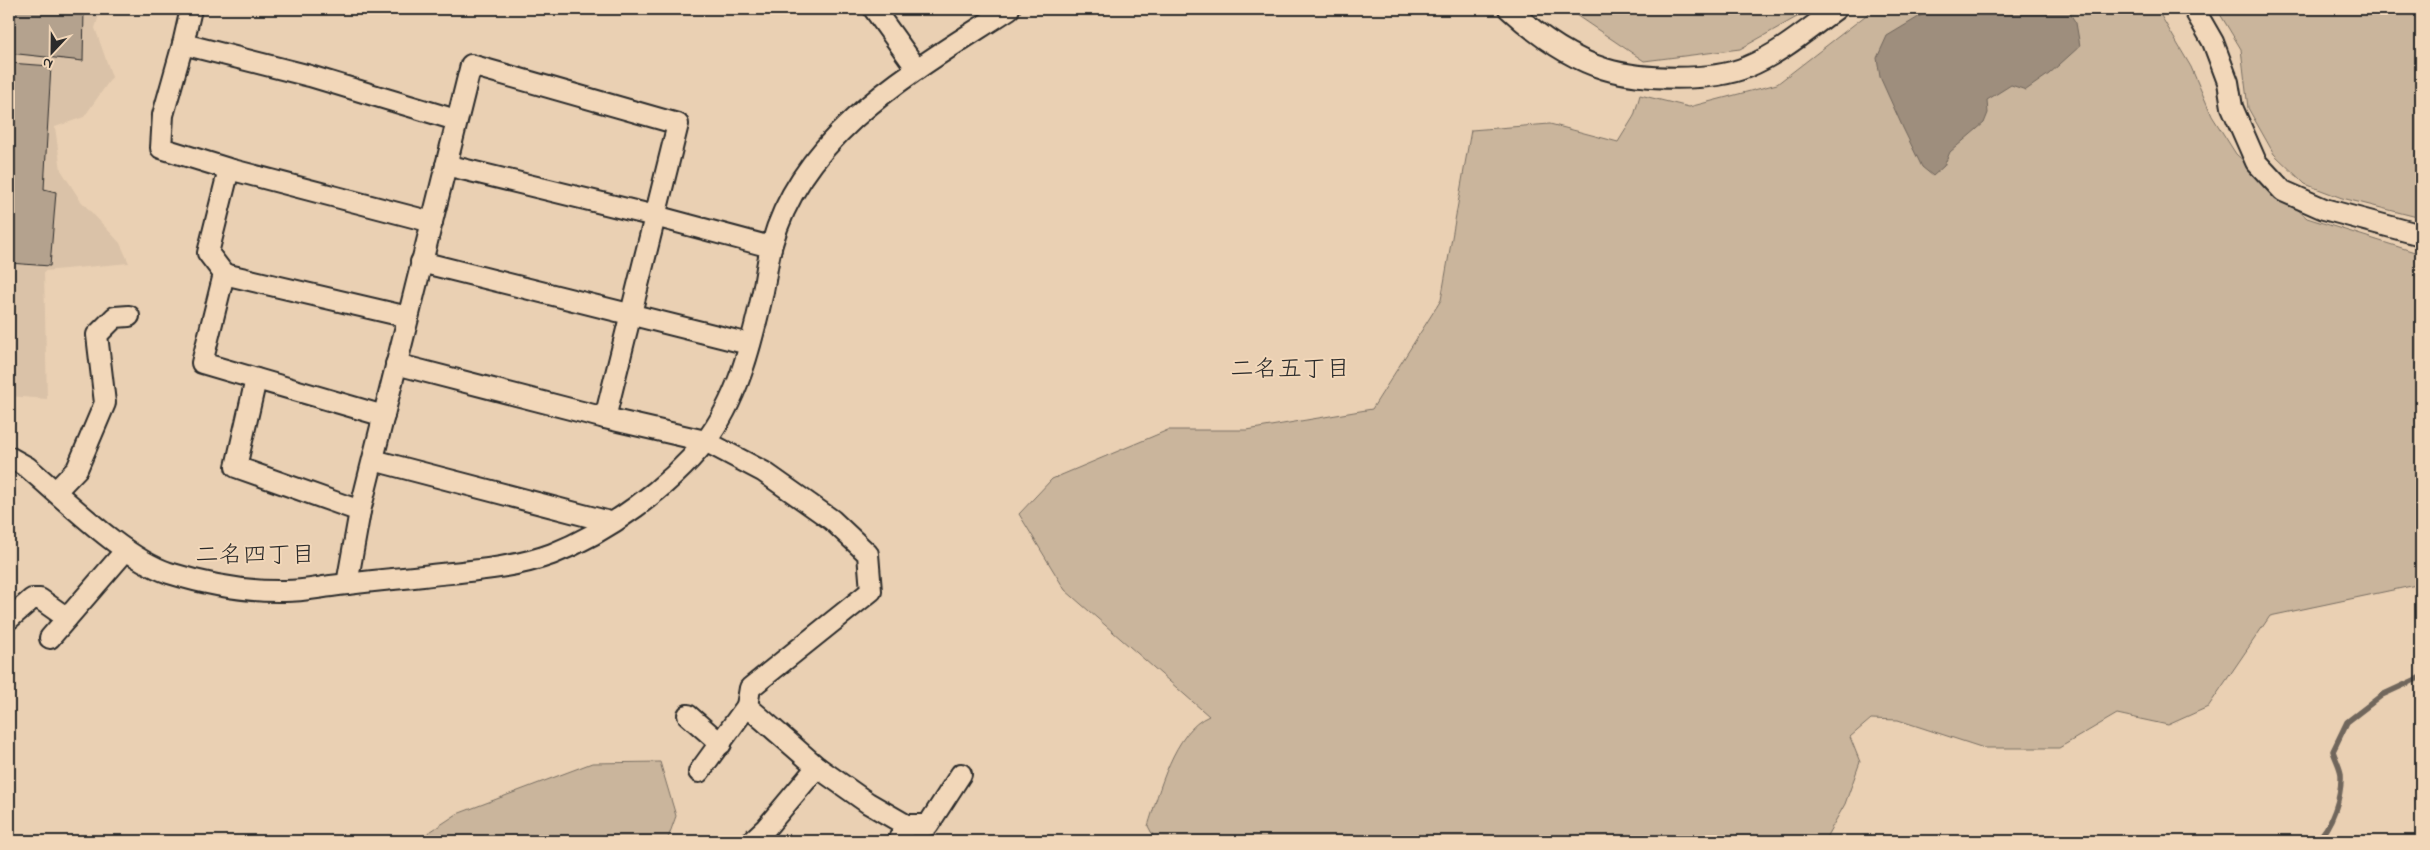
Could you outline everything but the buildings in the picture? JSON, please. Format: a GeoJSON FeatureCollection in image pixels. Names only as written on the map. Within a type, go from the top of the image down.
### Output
{"type":"FeatureCollection","features":[{"type":"Feature","properties":{"kind":"street"},"geometry":{"type":"LineString","coordinates":[[190,9],[183,44],[163,115],[161,148],[230,169],[432,222]]}},
{"type":"Feature","properties":{"kind":"street"},"geometry":{"type":"LineString","coordinates":[[874,9],[917,69]]}},
{"type":"Feature","properties":{"kind":"street"},"geometry":{"type":"LineString","coordinates":[[9,457],[27,467],[126,550],[166,572],[228,587],[285,591],[509,565],[552,554],[610,522],[658,492],[705,441],[730,403],[749,344],[762,296],[771,247],[782,212],[799,182],[822,151],[866,108],[917,69],[1009,9]]}},
{"type":"Feature","properties":{"kind":"street"},"geometry":{"type":"LineString","coordinates":[[1509,9],[1524,22],[1570,52],[1605,69],[1676,78],[1746,68],[1782,50],[1836,9]]}},
{"type":"Feature","properties":{"kind":"street"},"geometry":{"type":"LineString","coordinates":[[2194,9],[2213,42],[2228,82],[2232,107],[2256,162],[2283,191],[2324,209],[2421,235]]}},
{"type":"Feature","properties":{"kind":"street"},"geometry":{"type":"LineString","coordinates":[[183,44],[310,76],[456,120]]}},
{"type":"Feature","properties":{"kind":"street"},"geometry":{"type":"LineString","coordinates":[[346,584],[360,511],[456,120],[472,65],[678,124],[605,418]]}},
{"type":"Feature","properties":{"kind":"street"},"geometry":{"type":"LineString","coordinates":[[446,165],[655,216],[771,247]]}},
{"type":"Feature","properties":{"kind":"street"},"geometry":{"type":"LineString","coordinates":[[230,169],[208,253],[224,274],[408,317]]}},
{"type":"Feature","properties":{"kind":"street"},"geometry":{"type":"LineString","coordinates":[[421,262],[749,344]]}},
{"type":"Feature","properties":{"kind":"street"},"geometry":{"type":"LineString","coordinates":[[224,274],[202,363],[384,416]]}},
{"type":"Feature","properties":{"kind":"street"},"geometry":{"type":"LineString","coordinates":[[56,492],[77,469],[105,403],[97,335],[115,316],[129,316]]}},
{"type":"Feature","properties":{"kind":"street"},"geometry":{"type":"LineString","coordinates":[[396,364],[605,418],[705,441],[764,472],[832,520],[868,554],[871,592],[750,688],[747,706],[699,772]]}},
{"type":"Feature","properties":{"kind":"street"},"geometry":{"type":"LineString","coordinates":[[256,379],[236,467],[360,511]]}},
{"type":"Feature","properties":{"kind":"street"},"geometry":{"type":"LineString","coordinates":[[373,460],[610,522]]}},
{"type":"Feature","properties":{"kind":"street"},"geometry":{"type":"LineString","coordinates":[[50,638],[126,550]]}},
{"type":"Feature","properties":{"kind":"street"},"geometry":{"type":"LineString","coordinates":[[9,619],[32,599],[40,600],[67,618]]}},
{"type":"Feature","properties":{"kind":"street"},"geometry":{"type":"LineString","coordinates":[[747,706],[817,767],[868,803],[902,833],[928,825],[961,774]]}},
{"type":"Feature","properties":{"kind":"street"},"geometry":{"type":"LineString","coordinates":[[688,714],[720,744]]}},
{"type":"Feature","properties":{"kind":"street"},"geometry":{"type":"LineString","coordinates":[[752,841],[766,828],[817,767]]}},
{"type":"Feature","properties":{"kind":"shaded area"},"geometry":{"type":"Polygon","coordinates":[[[9,9],[101,9],[95,28],[112,77],[84,117],[55,127],[61,170],[80,200],[120,243],[129,263],[44,271],[47,399],[9,396],[9,9]]]}},
{"type":"Feature","properties":{"kind":"shaded area"},"geometry":{"type":"Polygon","coordinates":[[[1567,9],[1811,9],[1740,49],[1644,61],[1567,9]]]}},
{"type":"Feature","properties":{"kind":"shaded area"},"geometry":{"type":"Polygon","coordinates":[[[1874,9],[2157,9],[2191,67],[2212,116],[2236,154],[2307,218],[2421,254],[2421,584],[2270,616],[2208,707],[2168,725],[2117,714],[2059,748],[1984,748],[1898,720],[1871,719],[1850,737],[1860,762],[1845,804],[1824,841],[1156,841],[1148,826],[1163,780],[1177,748],[1186,735],[1209,716],[1065,590],[1019,514],[1052,479],[1168,430],[1247,430],[1372,409],[1441,300],[1471,130],[1550,124],[1618,142],[1634,116],[1640,95],[1689,107],[1777,84],[1874,9]]]}},
{"type":"Feature","properties":{"kind":"shaded area"},"geometry":{"type":"Polygon","coordinates":[[[1932,9],[2067,9],[2076,23],[2080,46],[2049,74],[2026,90],[2011,85],[1987,100],[1988,113],[1984,123],[1950,152],[1944,166],[1933,176],[1922,167],[1903,128],[1880,77],[1877,58],[1887,36],[1932,9]]]}},
{"type":"Feature","properties":{"kind":"shaded area"},"geometry":{"type":"Polygon","coordinates":[[[2217,9],[2421,9],[2421,218],[2342,198],[2305,184],[2274,154],[2248,108],[2241,49],[2217,9]]]}},
{"type":"Feature","properties":{"kind":"shaded area"},"geometry":{"type":"Polygon","coordinates":[[[660,762],[676,816],[667,841],[416,841],[457,814],[592,763],[660,762]]]}},
{"type":"Feature","properties":{"kind":"waterway"},"geometry":{"type":"LineString","coordinates":[[2316,841],[2327,828],[2338,801],[2341,774],[2333,751],[2347,722],[2382,695],[2421,677]]}},
{"type":"Feature","properties":{"kind":"district","name":"二名五丁目"},"geometry":{"type":"Point","coordinates":[1290,368]}},
{"type":"Feature","properties":{"kind":"district","name":"二名四丁目"},"geometry":{"type":"Point","coordinates":[255,554]}}]}
